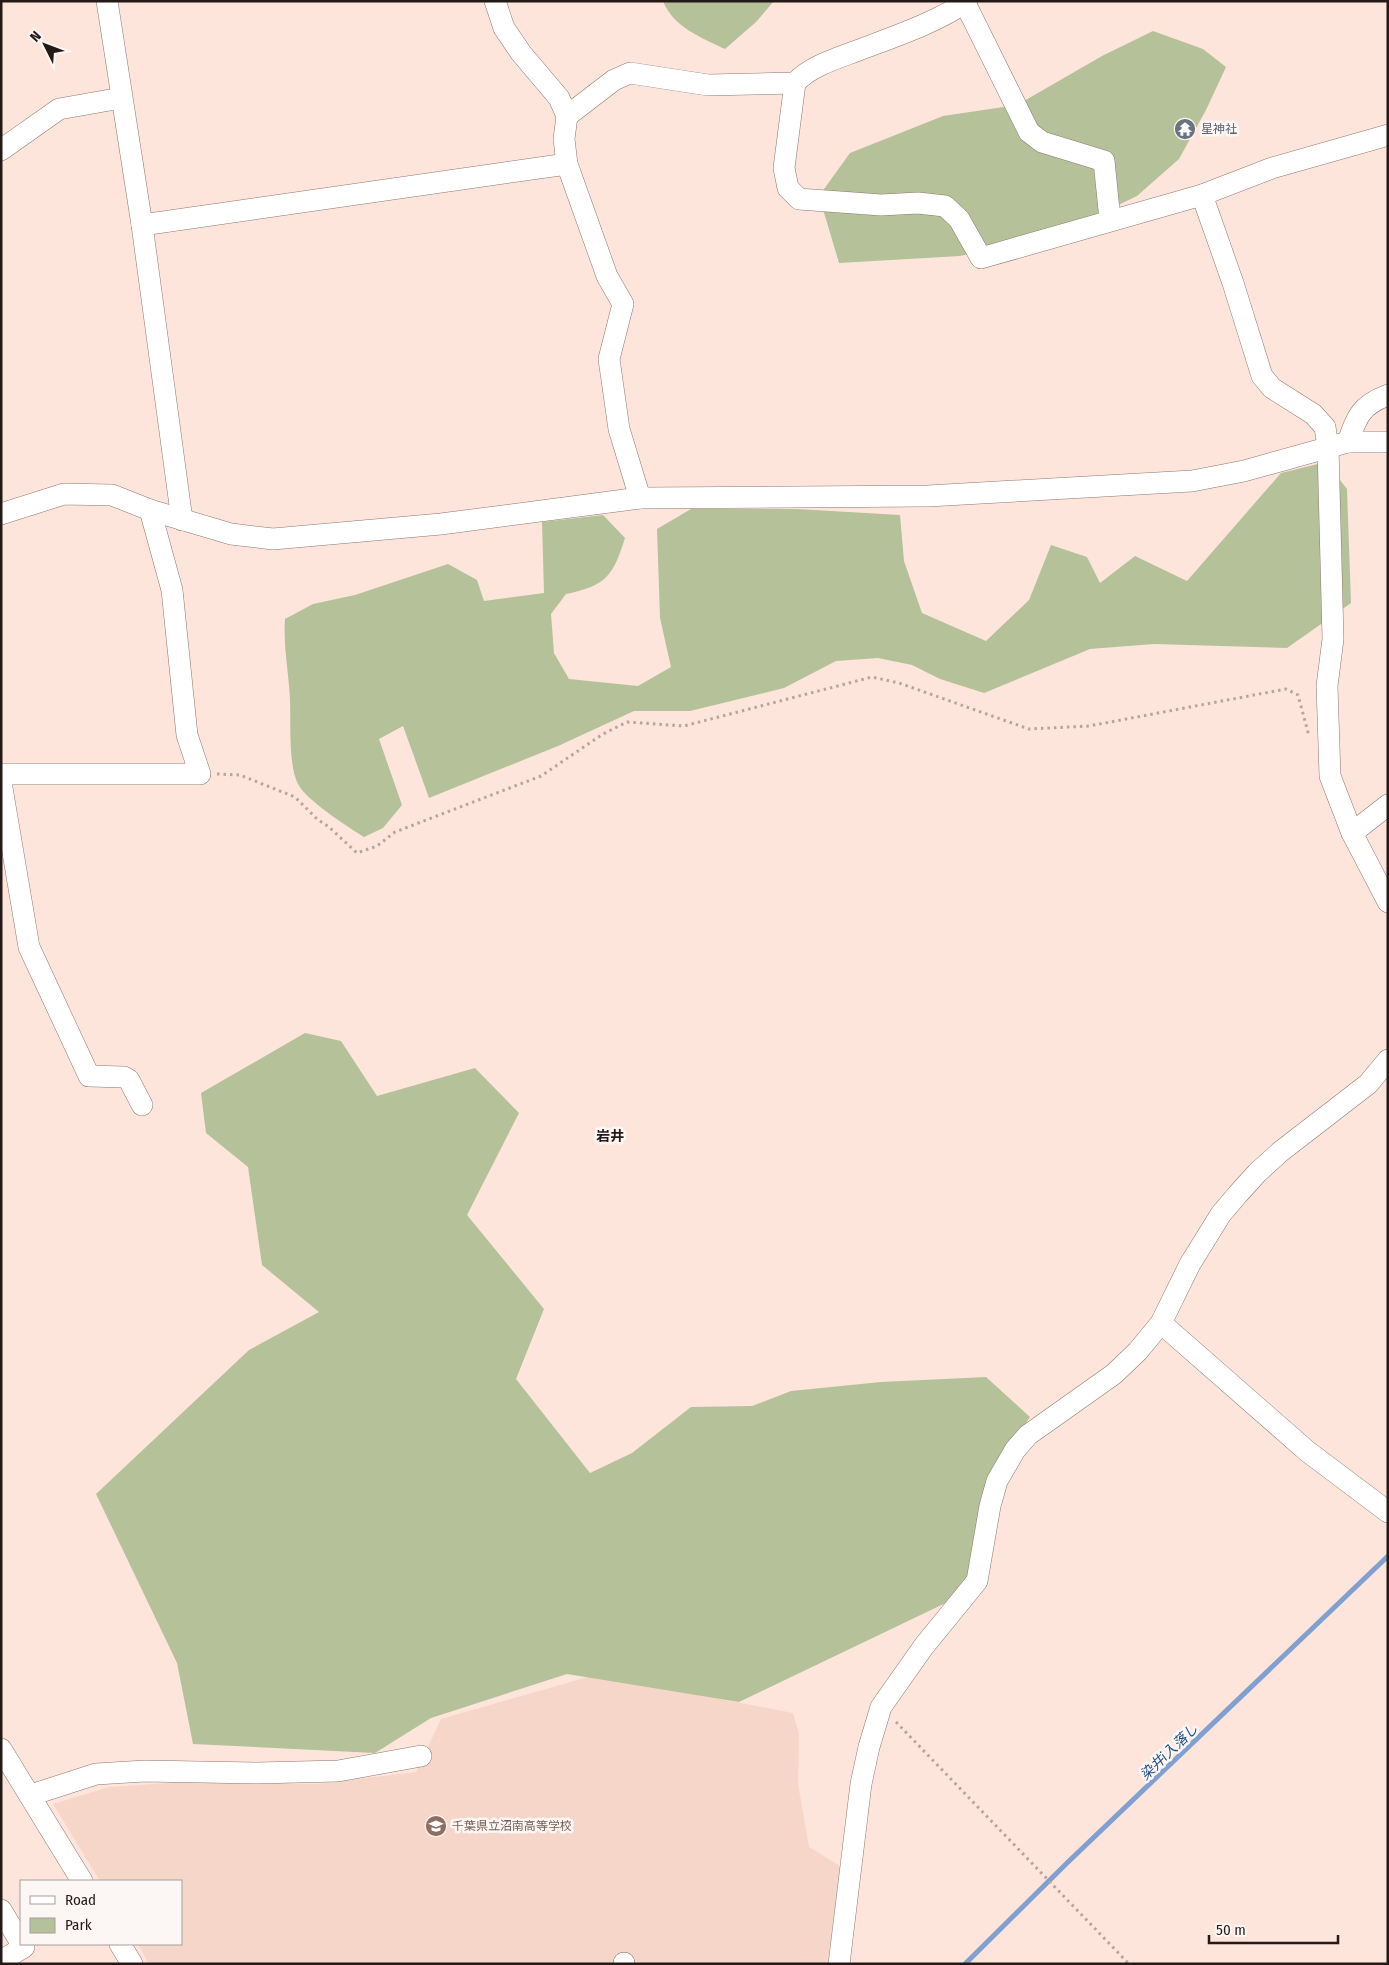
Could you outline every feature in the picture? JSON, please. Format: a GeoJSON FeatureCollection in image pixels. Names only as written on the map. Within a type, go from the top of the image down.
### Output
{"type":"FeatureCollection","features":[{"type":"Feature","properties":{"kind":"street"},"geometry":{"type":"LineString","coordinates":[[107,1],[142,225],[182,520]]}},
{"type":"Feature","properties":{"kind":"street"},"geometry":{"type":"LineString","coordinates":[[495,1],[504,28],[559,98],[567,116],[564,138],[567,164],[607,276],[623,304],[609,359],[619,429],[640,498]]}},
{"type":"Feature","properties":{"kind":"street"},"geometry":{"type":"LineString","coordinates":[[1110,220],[1104,161],[1042,142],[1029,132],[966,2],[903,34],[840,58],[801,76],[794,83],[784,168],[788,188],[798,199],[881,205],[918,203],[945,206],[959,219],[981,258],[1110,220],[1202,196],[1272,168],[1388,135]]}},
{"type":"Feature","properties":{"kind":"street"},"geometry":{"type":"LineString","coordinates":[[567,116],[614,80],[630,72],[708,85],[794,83]]}},
{"type":"Feature","properties":{"kind":"street"},"geometry":{"type":"LineString","coordinates":[[1,150],[59,108],[121,98]]}},
{"type":"Feature","properties":{"kind":"street"},"geometry":{"type":"LineString","coordinates":[[142,225],[567,164]]}},
{"type":"Feature","properties":{"kind":"street"},"geometry":{"type":"LineString","coordinates":[[1202,196],[1233,283],[1262,376],[1272,388],[1314,414],[1338,444]]}},
{"type":"Feature","properties":{"kind":"street"},"geometry":{"type":"LineString","coordinates":[[1388,395],[1372,401],[1358,415],[1338,444],[1333,639],[1328,686],[1330,776],[1352,833],[1388,902]]}},
{"type":"Feature","properties":{"kind":"street"},"geometry":{"type":"LineString","coordinates":[[1,514],[64,494],[112,495],[150,510],[231,534],[273,539],[442,524],[640,498],[928,496],[1192,481],[1244,471],[1338,444],[1388,442]]}},
{"type":"Feature","properties":{"kind":"street"},"geometry":{"type":"LineString","coordinates":[[1,774],[200,774],[187,735],[172,590],[150,510]]}},
{"type":"Feature","properties":{"kind":"street"},"geometry":{"type":"LineString","coordinates":[[1,782],[29,948],[89,1076],[124,1077],[129,1080],[142,1105]]}},
{"type":"Feature","properties":{"kind":"street"},"geometry":{"type":"LineString","coordinates":[[1352,833],[1388,806]]}},
{"type":"Feature","properties":{"kind":"street"},"geometry":{"type":"LineString","coordinates":[[839,1964],[862,1784],[869,1747],[882,1707],[924,1646],[971,1591],[977,1581],[997,1480],[1015,1450],[1028,1435],[1114,1374],[1138,1351],[1161,1323],[1190,1264],[1221,1214],[1238,1194],[1280,1152],[1368,1084],[1388,1060]]}},
{"type":"Feature","properties":{"kind":"street"},"geometry":{"type":"LineString","coordinates":[[1161,1323],[1307,1452],[1388,1512]]}},
{"type":"Feature","properties":{"kind":"street"},"geometry":{"type":"LineString","coordinates":[[1,1749],[7,1772],[31,1795],[81,1880]]}},
{"type":"Feature","properties":{"kind":"street"},"geometry":{"type":"LineString","coordinates":[[31,1795],[96,1774],[145,1771],[258,1773],[338,1771],[421,1756]]}},
{"type":"Feature","properties":{"kind":"street"},"geometry":{"type":"LineString","coordinates":[[1,1910],[20,1941]]}},
{"type":"Feature","properties":{"kind":"street"},"geometry":{"type":"LineString","coordinates":[[121,1945],[132,1964]]}},
{"type":"Feature","properties":{"kind":"street"},"geometry":{"type":"LineString","coordinates":[[1,1961],[25,1949]]}},
{"type":"Feature","properties":{"kind":"path"},"geometry":{"type":"LineString","coordinates":[[200,774],[240,775],[295,797],[317,820],[357,853],[377,846],[395,832],[542,776],[603,734],[627,722],[684,726],[872,677],[899,683],[1029,729],[1088,726],[1286,689],[1298,695],[1310,738]]}},
{"type":"Feature","properties":{"kind":"path"},"geometry":{"type":"LineString","coordinates":[[882,1707],[1129,1964]]}},
{"type":"Feature","properties":{"kind":"shaded area","name":"千葉県立沼南高等学校"},"geometry":{"type":"Polygon","coordinates":[[[595,1675],[793,1713],[799,1734],[798,1784],[809,1847],[840,1866],[828,1964],[149,1964],[139,1945],[182,1945],[182,1880],[99,1880],[53,1804],[109,1787],[183,1782],[318,1784],[416,1772],[441,1719],[595,1675]]]}},
{"type":"Feature","properties":{"kind":"green space"},"geometry":{"type":"Polygon","coordinates":[[[663,1],[774,1],[756,22],[725,49],[698,36],[681,25],[663,1]]]}},
{"type":"Feature","properties":{"kind":"green space"},"geometry":{"type":"Polygon","coordinates":[[[1153,31],[1203,49],[1226,67],[1206,110],[1179,159],[1137,196],[1058,234],[960,256],[839,263],[819,196],[850,153],[943,116],[1017,105],[1102,56],[1153,31]]]}},
{"type":"Feature","properties":{"kind":"green space"},"geometry":{"type":"Polygon","coordinates":[[[1326,462],[1347,489],[1351,603],[1287,648],[1154,644],[1090,649],[984,693],[940,679],[912,665],[878,658],[836,661],[784,688],[690,711],[634,711],[558,746],[429,798],[403,726],[379,739],[402,805],[383,828],[364,837],[309,798],[298,784],[295,776],[291,755],[285,619],[313,604],[355,595],[448,564],[477,580],[484,601],[544,593],[542,522],[603,515],[625,538],[616,562],[606,577],[590,587],[566,594],[551,614],[554,653],[569,679],[638,686],[671,667],[660,618],[657,529],[691,509],[797,509],[900,515],[904,561],[922,613],[986,641],[1029,600],[1051,545],[1087,557],[1100,583],[1135,556],[1187,581],[1281,473],[1326,462]]]}},
{"type":"Feature","properties":{"kind":"green space"},"geometry":{"type":"Polygon","coordinates":[[[305,1033],[341,1041],[377,1096],[475,1068],[519,1113],[467,1215],[544,1309],[516,1379],[590,1473],[632,1453],[691,1407],[752,1406],[791,1391],[881,1382],[986,1377],[1030,1417],[987,1480],[970,1580],[956,1598],[739,1702],[567,1674],[431,1718],[375,1753],[193,1744],[177,1663],[96,1494],[249,1350],[319,1312],[262,1265],[248,1167],[206,1133],[201,1093],[305,1033]]]}},
{"type":"Feature","properties":{"kind":"waterway","name":"染井i入落し"},"geometry":{"type":"LineString","coordinates":[[965,1964],[1067,1863],[1388,1556]]}},
{"type":"Feature","properties":{"kind":"place","name":"星神社"},"geometry":{"type":"Point","coordinates":[1185,129]}},
{"type":"Feature","properties":{"kind":"place","name":"千葉県立沼南高等学校"},"geometry":{"type":"Point","coordinates":[436,1826]}},
{"type":"Feature","properties":{"kind":"district","name":"岩井"},"geometry":{"type":"Point","coordinates":[610,1136]}}]}
